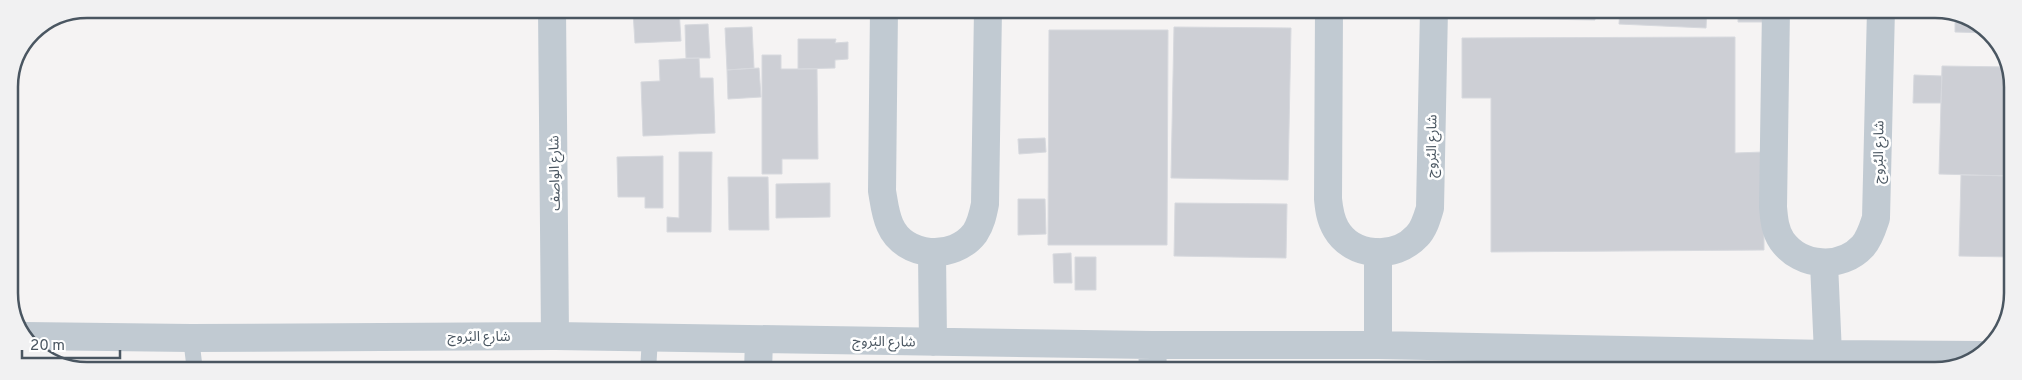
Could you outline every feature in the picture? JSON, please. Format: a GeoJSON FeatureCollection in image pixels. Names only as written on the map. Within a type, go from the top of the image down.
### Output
{"type":"FeatureCollection","features":[{"type":"Feature","properties":{"kind":"street","name":"شارع الواصف"},"geometry":{"type":"LineString","coordinates":[[552,18],[555,336]]}},
{"type":"Feature","properties":{"kind":"street"},"geometry":{"type":"LineString","coordinates":[[884,18],[882,191],[885,210],[890,227],[900,240],[915,249],[932,253],[948,251],[963,244],[974,233],[982,219],[985,204],[988,18]]}},
{"type":"Feature","properties":{"kind":"street","name":"شارع البُروج"},"geometry":{"type":"LineString","coordinates":[[1329,18],[1328,199],[1330,216],[1336,230],[1348,242],[1359,249],[1378,252],[1390,252],[1404,246],[1417,236],[1425,223],[1430,208],[1434,18]]}},
{"type":"Feature","properties":{"kind":"street","name":"شارع البُروج"},"geometry":{"type":"LineString","coordinates":[[1776,18],[1773,207],[1775,224],[1782,240],[1792,252],[1807,260],[1824,263],[1839,261],[1852,255],[1864,245],[1872,232],[1876,218],[1881,18]]}},
{"type":"Feature","properties":{"kind":"street"},"geometry":{"type":"LineString","coordinates":[[1378,252],[1378,345]]}},
{"type":"Feature","properties":{"kind":"street","name":"شارع البُروج"},"geometry":{"type":"LineString","coordinates":[[932,253],[933,342]]}},
{"type":"Feature","properties":{"kind":"street"},"geometry":{"type":"LineString","coordinates":[[1824,263],[1828,354]]}},
{"type":"Feature","properties":{"kind":"street","name":"شارع البُروج"},"geometry":{"type":"LineString","coordinates":[[32,336],[191,338],[555,336],[933,342],[1152,358],[1378,345],[1602,360],[1828,354],[1966,355]]}},
{"type":"Feature","properties":{"kind":"street"},"geometry":{"type":"LineString","coordinates":[[758,362],[759,340]]}},
{"type":"Feature","properties":{"kind":"lane"},"geometry":{"type":"LineString","coordinates":[[191,338],[193,362]]}},
{"type":"Feature","properties":{"kind":"lane"},"geometry":{"type":"LineString","coordinates":[[649,362],[650,338]]}},
{"type":"Feature","properties":{"kind":"building"},"geometry":{"type":"Polygon","coordinates":[[[633,18],[680,18],[681,41],[635,43],[633,18]]]}},
{"type":"Feature","properties":{"kind":"building"},"geometry":{"type":"Polygon","coordinates":[[[1595,18],[1595,20],[1540,19],[1595,18]]]}},
{"type":"Feature","properties":{"kind":"building"},"geometry":{"type":"Polygon","coordinates":[[[1619,18],[1707,18],[1706,28],[1619,24],[1619,18]]]}},
{"type":"Feature","properties":{"kind":"building"},"geometry":{"type":"Polygon","coordinates":[[[1738,18],[1764,18],[1764,22],[1738,22],[1738,18]]]}},
{"type":"Feature","properties":{"kind":"building"},"geometry":{"type":"Polygon","coordinates":[[[1955,21],[1978,33],[1955,32],[1955,21]]]}},
{"type":"Feature","properties":{"kind":"building"},"geometry":{"type":"Polygon","coordinates":[[[708,24],[710,58],[686,58],[685,25],[708,24]]]}},
{"type":"Feature","properties":{"kind":"building"},"geometry":{"type":"Polygon","coordinates":[[[752,27],[754,68],[727,70],[725,28],[752,27]]]}},
{"type":"Feature","properties":{"kind":"building"},"geometry":{"type":"Polygon","coordinates":[[[1174,27],[1291,28],[1288,180],[1171,178],[1174,27]]]}},
{"type":"Feature","properties":{"kind":"building"},"geometry":{"type":"Polygon","coordinates":[[[1049,30],[1168,30],[1167,245],[1048,245],[1049,30]]]}},
{"type":"Feature","properties":{"kind":"building"},"geometry":{"type":"Polygon","coordinates":[[[1735,37],[1735,153],[1764,152],[1764,250],[1491,252],[1491,98],[1462,98],[1462,38],[1735,37]]]}},
{"type":"Feature","properties":{"kind":"building"},"geometry":{"type":"Polygon","coordinates":[[[798,39],[836,39],[835,43],[848,42],[848,59],[835,60],[835,68],[798,69],[798,39]]]}},
{"type":"Feature","properties":{"kind":"building"},"geometry":{"type":"Polygon","coordinates":[[[762,55],[781,55],[781,69],[817,69],[818,159],[782,159],[782,174],[762,174],[762,55]]]}},
{"type":"Feature","properties":{"kind":"building"},"geometry":{"type":"Polygon","coordinates":[[[699,58],[700,78],[713,78],[715,133],[643,136],[641,82],[660,81],[659,60],[699,58]]]}},
{"type":"Feature","properties":{"kind":"building"},"geometry":{"type":"Polygon","coordinates":[[[1942,66],[2002,67],[2004,86],[2004,176],[1939,174],[1942,66]]]}},
{"type":"Feature","properties":{"kind":"building"},"geometry":{"type":"Polygon","coordinates":[[[759,68],[761,97],[728,99],[727,70],[759,68]]]}},
{"type":"Feature","properties":{"kind":"building"},"geometry":{"type":"Polygon","coordinates":[[[1914,75],[1942,76],[1941,103],[1913,103],[1914,75]]]}},
{"type":"Feature","properties":{"kind":"building"},"geometry":{"type":"Polygon","coordinates":[[[1045,138],[1046,152],[1019,154],[1018,139],[1045,138]]]}},
{"type":"Feature","properties":{"kind":"building"},"geometry":{"type":"Polygon","coordinates":[[[679,152],[712,152],[711,232],[667,232],[667,217],[679,218],[679,152]]]}},
{"type":"Feature","properties":{"kind":"building"},"geometry":{"type":"Polygon","coordinates":[[[663,156],[663,208],[645,208],[645,197],[618,197],[617,157],[663,156]]]}},
{"type":"Feature","properties":{"kind":"building"},"geometry":{"type":"Polygon","coordinates":[[[1961,175],[2004,176],[2004,257],[1959,256],[1961,175]]]}},
{"type":"Feature","properties":{"kind":"building"},"geometry":{"type":"Polygon","coordinates":[[[728,177],[768,177],[769,230],[729,230],[728,177]]]}},
{"type":"Feature","properties":{"kind":"building"},"geometry":{"type":"Polygon","coordinates":[[[830,183],[830,217],[776,218],[776,184],[830,183]]]}},
{"type":"Feature","properties":{"kind":"building"},"geometry":{"type":"Polygon","coordinates":[[[1018,199],[1045,199],[1046,234],[1018,235],[1018,199]]]}},
{"type":"Feature","properties":{"kind":"building"},"geometry":{"type":"Polygon","coordinates":[[[1175,203],[1287,204],[1286,258],[1174,256],[1175,203]]]}},
{"type":"Feature","properties":{"kind":"building"},"geometry":{"type":"Polygon","coordinates":[[[1071,253],[1072,283],[1054,283],[1053,254],[1071,253]]]}},
{"type":"Feature","properties":{"kind":"building"},"geometry":{"type":"Polygon","coordinates":[[[1075,257],[1096,257],[1096,290],[1075,290],[1075,257]]]}}]}
